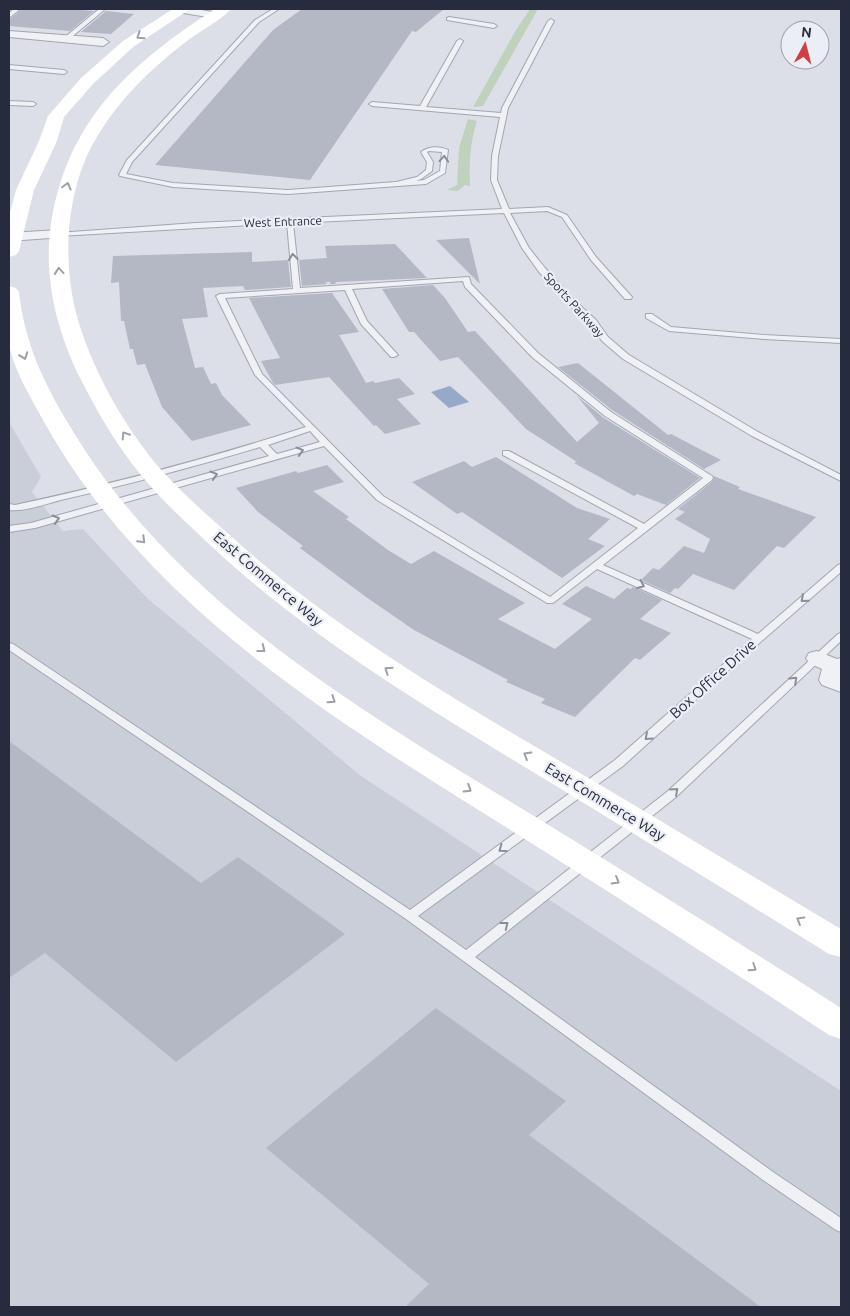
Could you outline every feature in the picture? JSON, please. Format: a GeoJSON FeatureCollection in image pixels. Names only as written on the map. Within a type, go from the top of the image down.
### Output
{"type":"FeatureCollection","features":[{"type":"Feature","properties":{"kind":"main road"},"geometry":{"type":"LineString","coordinates":[[10,240],[25,190],[48,140],[56,116],[86,81],[128,44],[180,9]]}},
{"type":"Feature","properties":{"kind":"main road","name":"East Commerce Way"},"geometry":{"type":"LineString","coordinates":[[219,12],[167,47],[145,66],[116,96],[93,127],[69,177],[62,203],[57,256],[66,315],[83,363],[102,399],[144,464],[231,552],[285,597],[328,629],[401,679],[841,945]]}},
{"type":"Feature","properties":{"kind":"main road"},"geometry":{"type":"LineString","coordinates":[[9,292],[16,335],[33,382],[59,433],[124,522],[198,596],[292,673],[385,737],[841,1025]]}},
{"type":"Feature","properties":{"kind":"street"},"geometry":{"type":"LineString","coordinates":[[180,9],[219,12]]}},
{"type":"Feature","properties":{"kind":"street"},"geometry":{"type":"LineString","coordinates":[[12,37],[103,42]]}},
{"type":"Feature","properties":{"kind":"street"},"geometry":{"type":"LineString","coordinates":[[10,240],[59,234]]}},
{"type":"Feature","properties":{"kind":"lane"},"geometry":{"type":"LineString","coordinates":[[9,16],[17,9]]}},
{"type":"Feature","properties":{"kind":"lane"},"geometry":{"type":"LineString","coordinates":[[276,9],[257,21],[128,161],[122,175],[173,185],[288,192],[393,185],[426,182],[436,177],[443,172],[445,150],[428,149],[424,152],[430,162],[429,170],[419,178],[393,185]]}},
{"type":"Feature","properties":{"kind":"lane"},"geometry":{"type":"LineString","coordinates":[[66,39],[101,10]]}},
{"type":"Feature","properties":{"kind":"lane"},"geometry":{"type":"LineString","coordinates":[[449,19],[494,26]]}},
{"type":"Feature","properties":{"kind":"lane","name":"Sports Parkway"},"geometry":{"type":"LineString","coordinates":[[551,21],[503,115],[495,156],[494,180],[506,211],[526,248],[542,270],[593,322],[605,339],[626,357],[755,434],[841,478]]}},
{"type":"Feature","properties":{"kind":"lane"},"geometry":{"type":"LineString","coordinates":[[422,108],[460,41]]}},
{"type":"Feature","properties":{"kind":"lane"},"geometry":{"type":"LineString","coordinates":[[9,67],[64,72]]}},
{"type":"Feature","properties":{"kind":"lane"},"geometry":{"type":"LineString","coordinates":[[9,103],[33,104]]}},
{"type":"Feature","properties":{"kind":"lane"},"geometry":{"type":"LineString","coordinates":[[372,104],[503,115]]}},
{"type":"Feature","properties":{"kind":"lane","name":"West Entrance"},"geometry":{"type":"LineString","coordinates":[[59,234],[548,209],[564,216],[603,273],[628,296]]}},
{"type":"Feature","properties":{"kind":"lane"},"geometry":{"type":"LineString","coordinates":[[290,223],[296,290]]}},
{"type":"Feature","properties":{"kind":"lane"},"geometry":{"type":"LineString","coordinates":[[466,279],[468,285],[535,355],[608,414],[709,478],[550,601],[380,498],[259,375],[220,296],[296,290],[466,279]]}},
{"type":"Feature","properties":{"kind":"lane"},"geometry":{"type":"LineString","coordinates":[[347,287],[364,322],[394,355]]}},
{"type":"Feature","properties":{"kind":"lane"},"geometry":{"type":"LineString","coordinates":[[650,316],[669,329],[764,338],[841,341]]}},
{"type":"Feature","properties":{"kind":"lane"},"geometry":{"type":"LineString","coordinates":[[9,507],[15,508],[51,500],[104,496],[160,481],[311,428]]}},
{"type":"Feature","properties":{"kind":"lane"},"geometry":{"type":"LineString","coordinates":[[9,529],[32,526],[104,496],[160,481],[275,457],[326,443]]}},
{"type":"Feature","properties":{"kind":"lane"},"geometry":{"type":"LineString","coordinates":[[262,444],[275,457]]}},
{"type":"Feature","properties":{"kind":"lane"},"geometry":{"type":"LineString","coordinates":[[506,452],[644,528]]}},
{"type":"Feature","properties":{"kind":"lane"},"geometry":{"type":"LineString","coordinates":[[596,565],[759,638]]}},
{"type":"Feature","properties":{"kind":"lane","name":"Box Office Drive"},"geometry":{"type":"LineString","coordinates":[[410,916],[619,763],[841,567]]}},
{"type":"Feature","properties":{"kind":"lane"},"geometry":{"type":"LineString","coordinates":[[467,956],[834,668],[841,636]]}},
{"type":"Feature","properties":{"kind":"lane"},"geometry":{"type":"LineString","coordinates":[[9,646],[410,916],[768,1176],[841,1226]]}},
{"type":"Feature","properties":{"kind":"shaded area"},"geometry":{"type":"Polygon","coordinates":[[[9,422],[41,477],[32,492],[63,531],[83,529],[147,598],[361,776],[841,1091],[841,1307],[9,1307],[9,422]]]}},
{"type":"Feature","properties":{"kind":"green space"},"geometry":{"type":"Polygon","coordinates":[[[530,9],[538,9],[483,106],[473,107],[516,30],[530,9]]]}},
{"type":"Feature","properties":{"kind":"green space"},"geometry":{"type":"Polygon","coordinates":[[[468,119],[477,121],[470,153],[470,186],[465,185],[458,191],[447,190],[457,185],[459,148],[468,119]]]}},
{"type":"Feature","properties":{"kind":"water"},"geometry":{"type":"Polygon","coordinates":[[[450,386],[469,402],[449,408],[431,392],[450,386]]]}},
{"type":"Feature","properties":{"kind":"building"},"geometry":{"type":"Polygon","coordinates":[[[22,9],[94,11],[70,31],[9,26],[9,20],[22,9]]]}},
{"type":"Feature","properties":{"kind":"building"},"geometry":{"type":"Polygon","coordinates":[[[302,9],[444,9],[416,32],[412,31],[310,180],[155,165],[273,30],[302,9]]]}},
{"type":"Feature","properties":{"kind":"building"},"geometry":{"type":"Polygon","coordinates":[[[106,11],[134,14],[111,34],[81,32],[106,11]]]}},
{"type":"Feature","properties":{"kind":"building"},"geometry":{"type":"Polygon","coordinates":[[[469,238],[480,284],[436,240],[469,238]]]}},
{"type":"Feature","properties":{"kind":"building"},"geometry":{"type":"Polygon","coordinates":[[[395,244],[427,278],[336,282],[335,284],[325,282],[327,284],[302,286],[299,260],[327,258],[325,246],[395,244]]]}},
{"type":"Feature","properties":{"kind":"building"},"geometry":{"type":"Polygon","coordinates":[[[252,252],[252,262],[288,260],[291,287],[245,290],[243,286],[203,288],[208,317],[182,319],[195,368],[203,367],[211,384],[216,383],[222,395],[251,425],[192,441],[162,407],[145,364],[137,365],[133,349],[130,349],[124,321],[121,321],[119,282],[111,283],[113,256],[252,252]]]}},
{"type":"Feature","properties":{"kind":"building"},"geometry":{"type":"Polygon","coordinates":[[[433,285],[445,298],[468,332],[475,331],[577,442],[599,423],[577,396],[604,418],[700,478],[666,505],[637,494],[634,496],[574,463],[577,462],[526,429],[458,357],[440,361],[414,332],[409,332],[382,289],[433,285]]]}},
{"type":"Feature","properties":{"kind":"building"},"geometry":{"type":"Polygon","coordinates":[[[332,293],[359,332],[339,335],[366,383],[399,378],[415,394],[397,399],[421,424],[385,434],[376,425],[374,426],[329,377],[275,385],[272,381],[261,361],[280,358],[249,298],[332,293]]]}},
{"type":"Feature","properties":{"kind":"building"},"geometry":{"type":"Polygon","coordinates":[[[578,363],[668,435],[671,434],[721,460],[704,469],[612,410],[558,367],[578,363]]]}},
{"type":"Feature","properties":{"kind":"building"},"geometry":{"type":"Polygon","coordinates":[[[496,457],[577,508],[610,519],[588,539],[605,546],[562,578],[462,512],[457,514],[412,482],[464,461],[472,467],[496,457]]]}},
{"type":"Feature","properties":{"kind":"building"},"geometry":{"type":"Polygon","coordinates":[[[327,465],[344,482],[313,491],[349,517],[346,519],[388,550],[411,564],[434,551],[525,603],[498,619],[555,649],[592,619],[562,604],[586,586],[614,599],[627,588],[631,589],[633,587],[662,600],[640,619],[671,633],[640,660],[635,658],[575,717],[541,703],[545,699],[506,682],[508,680],[414,630],[366,597],[300,548],[303,546],[258,512],[236,488],[296,471],[298,473],[327,465]]]}},
{"type":"Feature","properties":{"kind":"building"},"geometry":{"type":"Polygon","coordinates":[[[714,476],[740,487],[738,489],[816,517],[784,548],[777,546],[734,590],[693,574],[678,589],[675,588],[670,593],[641,580],[653,568],[659,570],[684,546],[704,553],[710,539],[675,519],[685,512],[678,509],[713,481],[714,476]]]}},
{"type":"Feature","properties":{"kind":"building"},"geometry":{"type":"Polygon","coordinates":[[[9,741],[201,883],[238,857],[345,934],[176,1062],[45,953],[9,978],[9,741]]]}},
{"type":"Feature","properties":{"kind":"building"},"geometry":{"type":"Polygon","coordinates":[[[436,1008],[566,1101],[529,1135],[761,1307],[405,1307],[429,1284],[266,1148],[436,1008]]]}}]}
